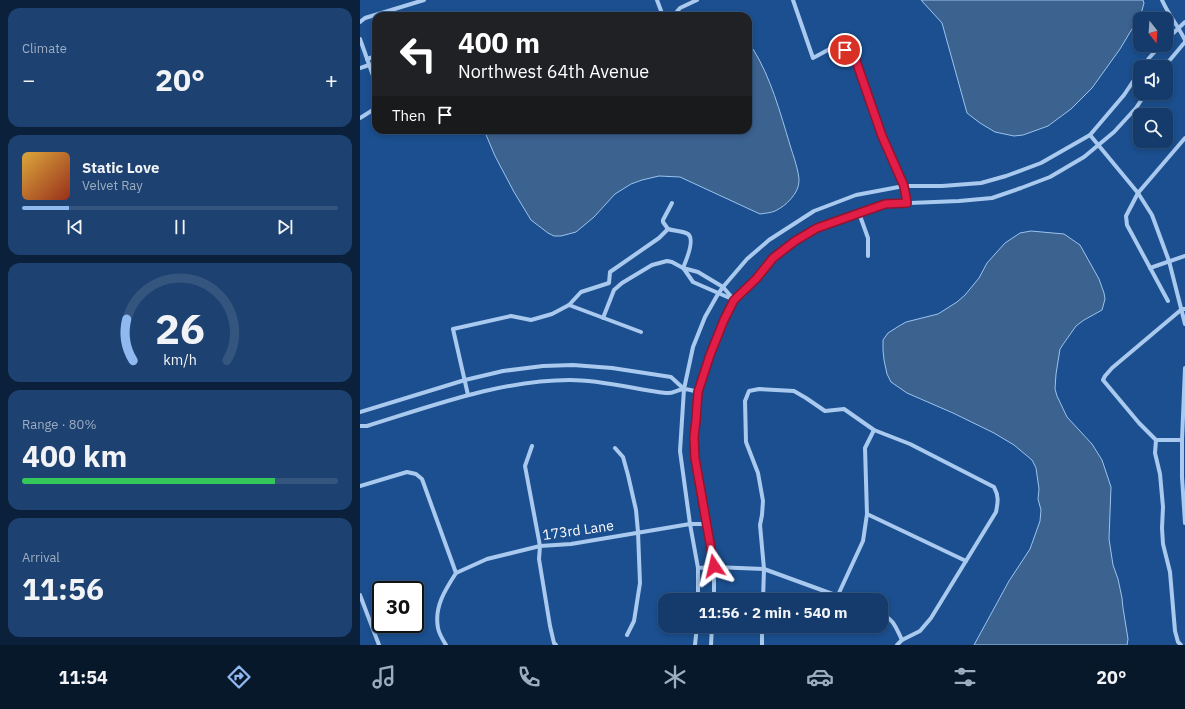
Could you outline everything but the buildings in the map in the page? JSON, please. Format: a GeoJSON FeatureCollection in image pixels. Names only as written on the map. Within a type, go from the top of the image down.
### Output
{"type":"FeatureCollection","features":[{"type":"Feature","properties":{"kind":"street"},"geometry":{"type":"LineString","coordinates":[[385,12],[424,0]]}},
{"type":"Feature","properties":{"kind":"street"},"geometry":{"type":"LineString","coordinates":[[657,0],[662,12]]}},
{"type":"Feature","properties":{"kind":"street"},"geometry":{"type":"LineString","coordinates":[[676,12],[680,8],[697,0]]}},
{"type":"Feature","properties":{"kind":"street"},"geometry":{"type":"LineString","coordinates":[[793,0],[813,58],[838,44],[855,58],[882,136],[904,186],[907,203]]}},
{"type":"Feature","properties":{"kind":"street"},"geometry":{"type":"LineString","coordinates":[[1162,0],[1166,11],[1178,27],[1185,41],[1170,60]]}},
{"type":"Feature","properties":{"kind":"street"},"geometry":{"type":"LineString","coordinates":[[360,22],[365,18],[372,16]]}},
{"type":"Feature","properties":{"kind":"street"},"geometry":{"type":"LineString","coordinates":[[1173,32],[1185,22]]}},
{"type":"Feature","properties":{"kind":"street"},"geometry":{"type":"LineString","coordinates":[[360,39],[372,73]]}},
{"type":"Feature","properties":{"kind":"street"},"geometry":{"type":"LineString","coordinates":[[1147,60],[1154,52]]}},
{"type":"Feature","properties":{"kind":"street"},"geometry":{"type":"LineString","coordinates":[[367,59],[372,57]]}},
{"type":"Feature","properties":{"kind":"street"},"geometry":{"type":"LineString","coordinates":[[360,68],[369,65]]}},
{"type":"Feature","properties":{"kind":"street"},"geometry":{"type":"LineString","coordinates":[[698,593],[698,568],[690,524],[680,451],[684,389],[693,347],[705,317],[723,287],[747,259],[769,240],[814,211],[856,195],[904,186],[942,186],[981,183],[1042,163],[1090,135],[1124,95],[1133,82]]}},
{"type":"Feature","properties":{"kind":"street"},"geometry":{"type":"LineString","coordinates":[[714,593],[714,566],[695,458],[694,437],[698,392],[710,355],[734,300],[756,279],[773,258],[795,241],[817,228],[885,204],[960,201],[992,198],[1050,177],[1084,157],[1099,145],[1114,132],[1141,100]]}},
{"type":"Feature","properties":{"kind":"street"},"geometry":{"type":"LineString","coordinates":[[360,118],[372,110]]}},
{"type":"Feature","properties":{"kind":"street"},"geometry":{"type":"LineString","coordinates":[[1090,135],[1138,193],[1152,215],[1169,261],[1183,309],[1185,324]]}},
{"type":"Feature","properties":{"kind":"street"},"geometry":{"type":"LineString","coordinates":[[1168,301],[1126,225],[1126,216],[1138,193],[1185,138]]}},
{"type":"Feature","properties":{"kind":"street"},"geometry":{"type":"LineString","coordinates":[[672,203],[663,222],[668,229],[689,235],[691,239],[691,244],[683,268]]}},
{"type":"Feature","properties":{"kind":"street"},"geometry":{"type":"LineString","coordinates":[[859,212],[868,238],[868,256]]}},
{"type":"Feature","properties":{"kind":"street"},"geometry":{"type":"LineString","coordinates":[[609,283],[610,272],[659,238],[668,229]]}},
{"type":"Feature","properties":{"kind":"street"},"geometry":{"type":"LineString","coordinates":[[1150,268],[1185,256]]}},
{"type":"Feature","properties":{"kind":"street"},"geometry":{"type":"LineString","coordinates":[[603,318],[614,290],[622,283],[652,265],[667,261],[683,268],[698,272],[723,287],[734,300]]}},
{"type":"Feature","properties":{"kind":"street"},"geometry":{"type":"LineString","coordinates":[[683,268],[693,282],[734,300]]}},
{"type":"Feature","properties":{"kind":"street"},"geometry":{"type":"LineString","coordinates":[[468,395],[453,329],[511,316],[531,320],[552,314],[569,305],[581,292],[609,283],[618,287]]}},
{"type":"Feature","properties":{"kind":"street"},"geometry":{"type":"LineString","coordinates":[[569,305],[641,332]]}},
{"type":"Feature","properties":{"kind":"street"},"geometry":{"type":"LineString","coordinates":[[1182,440],[1156,440],[1139,423],[1104,380],[1105,376],[1112,368],[1183,309]]}},
{"type":"Feature","properties":{"kind":"street"},"geometry":{"type":"LineString","coordinates":[[360,412],[465,380],[503,371],[543,366],[573,365],[612,368],[671,378],[684,389]]}},
{"type":"Feature","properties":{"kind":"street"},"geometry":{"type":"LineString","coordinates":[[1185,368],[1182,440],[1185,523]]}},
{"type":"Feature","properties":{"kind":"street"},"geometry":{"type":"LineString","coordinates":[[360,426],[367,426],[468,395],[538,382],[570,380],[609,383],[668,393],[684,389],[698,392]]}},
{"type":"Feature","properties":{"kind":"street"},"geometry":{"type":"LineString","coordinates":[[763,593],[764,569],[760,525],[763,501],[758,473],[746,442],[744,401],[749,391],[759,389],[794,391],[825,411],[844,409],[874,430],[910,444],[994,487],[997,492],[999,500],[996,512],[931,618],[920,631],[902,640],[897,645]]}},
{"type":"Feature","properties":{"kind":"street"},"geometry":{"type":"LineString","coordinates":[[839,593],[863,541],[866,514],[866,448],[874,430]]}},
{"type":"Feature","properties":{"kind":"street"},"geometry":{"type":"LineString","coordinates":[[1156,440],[1155,452],[1160,474],[1163,507],[1163,544],[1170,572],[1175,631],[1178,642],[1181,645]]}},
{"type":"Feature","properties":{"kind":"street"},"geometry":{"type":"LineString","coordinates":[[532,446],[525,466],[540,546],[539,559],[550,626],[556,645]]}},
{"type":"Feature","properties":{"kind":"street"},"geometry":{"type":"LineString","coordinates":[[615,448],[623,457],[628,475],[636,510],[638,532],[640,583],[634,621],[627,635]]}},
{"type":"Feature","properties":{"kind":"street"},"geometry":{"type":"LineString","coordinates":[[360,486],[407,472],[416,474],[422,479],[456,573],[443,593],[438,611],[438,628],[446,645]]}},
{"type":"Feature","properties":{"kind":"street"},"geometry":{"type":"LineString","coordinates":[[866,514],[966,561]]}},
{"type":"Feature","properties":{"kind":"street","name":"173rd Lane"},"geometry":{"type":"LineString","coordinates":[[456,573],[487,559],[540,546],[572,544],[690,524],[707,524]]}},
{"type":"Feature","properties":{"kind":"street"},"geometry":{"type":"LineString","coordinates":[[698,568],[714,566],[764,569],[832,593]]}},
{"type":"Feature","properties":{"kind":"street"},"geometry":{"type":"LineString","coordinates":[[360,596],[379,645]]}},
{"type":"Feature","properties":{"kind":"street"},"geometry":{"type":"LineString","coordinates":[[888,617],[893,621],[902,640]]}},
{"type":"Feature","properties":{"kind":"street"},"geometry":{"type":"LineString","coordinates":[[695,645],[696,633]]}},
{"type":"Feature","properties":{"kind":"street"},"geometry":{"type":"LineString","coordinates":[[711,645],[712,633]]}},
{"type":"Feature","properties":{"kind":"street"},"geometry":{"type":"LineString","coordinates":[[762,633],[762,645]]}},
{"type":"Feature","properties":{"kind":"water"},"geometry":{"type":"Polygon","coordinates":[[[921,0],[1143,0],[1144,3],[1142,12],[1133,12],[1133,27],[1120,49],[1092,88],[1071,109],[1048,126],[1023,135],[1014,136],[995,132],[967,113],[942,23],[921,0]]]}},
{"type":"Feature","properties":{"kind":"water"},"geometry":{"type":"Polygon","coordinates":[[[752,49],[765,72],[779,108],[796,163],[799,181],[797,190],[791,199],[783,206],[773,212],[760,214],[680,177],[659,176],[631,184],[615,194],[594,217],[576,232],[561,236],[554,236],[531,220],[495,156],[486,134],[752,134],[752,49]]]}},
{"type":"Feature","properties":{"kind":"water"},"geometry":{"type":"Polygon","coordinates":[[[1031,231],[1064,234],[1080,245],[1099,279],[1104,293],[1105,299],[1102,310],[1076,326],[1060,349],[1055,389],[1067,417],[1092,444],[1102,460],[1111,487],[1109,539],[1113,565],[1122,598],[1128,639],[1127,645],[974,645],[1009,581],[1030,549],[1040,521],[1041,510],[1038,499],[1039,489],[1036,468],[1032,460],[1014,445],[994,433],[953,413],[907,393],[891,382],[887,374],[884,360],[883,340],[888,333],[906,322],[938,314],[957,302],[979,278],[987,263],[1005,243],[1020,233],[1031,231]]]}},
{"type":"Feature","properties":{"kind":"route"},"geometry":{"type":"LineString","coordinates":[[714,566],[695,458],[694,437],[698,392],[710,355],[734,300],[756,279],[773,258],[795,241],[817,228],[885,204],[907,203],[904,186],[882,136],[855,58],[845,50]]}}]}
